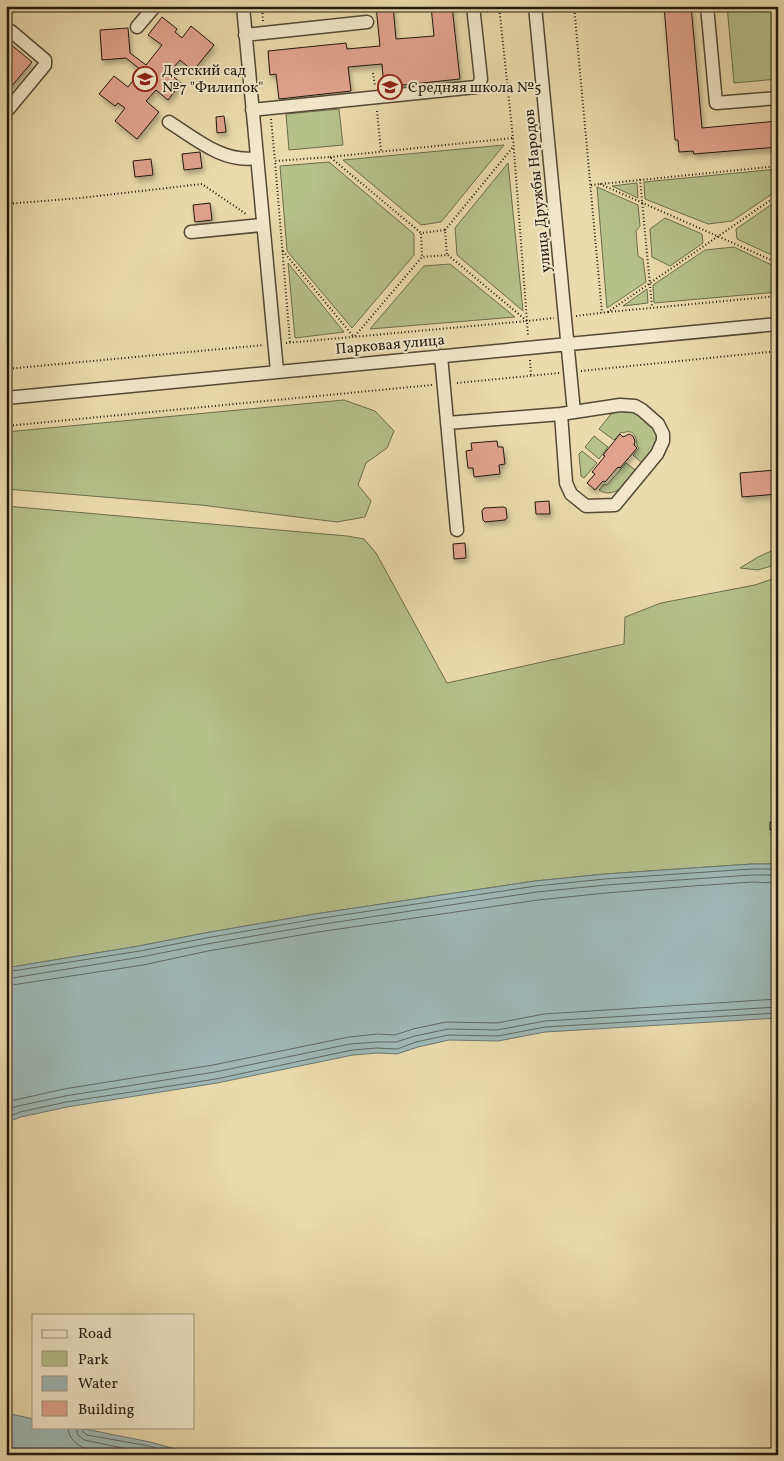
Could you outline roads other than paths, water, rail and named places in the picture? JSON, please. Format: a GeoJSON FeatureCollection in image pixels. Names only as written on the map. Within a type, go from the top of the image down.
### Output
{"type":"FeatureCollection","features":[{"type":"Feature","properties":{"kind":"street"},"geometry":{"type":"LineString","coordinates":[[137,27],[155,6]]}},
{"type":"Feature","properties":{"kind":"street"},"geometry":{"type":"LineString","coordinates":[[252,110],[476,87],[481,79],[473,6]]}},
{"type":"Feature","properties":{"kind":"street","name":"улица Дружбы Народов"},"geometry":{"type":"LineString","coordinates":[[535,6],[569,344],[574,412]]}},
{"type":"Feature","properties":{"kind":"street"},"geometry":{"type":"LineString","coordinates":[[707,6],[716,104],[778,98]]}},
{"type":"Feature","properties":{"kind":"street"},"geometry":{"type":"LineString","coordinates":[[240,9],[245,34],[277,371]]}},
{"type":"Feature","properties":{"kind":"street"},"geometry":{"type":"LineString","coordinates":[[245,34],[367,22]]}},
{"type":"Feature","properties":{"kind":"street"},"geometry":{"type":"LineString","coordinates":[[6,28],[45,60],[45,65],[6,112]]}},
{"type":"Feature","properties":{"kind":"street"},"geometry":{"type":"LineString","coordinates":[[170,122],[220,154],[240,159],[256,158]]}},
{"type":"Feature","properties":{"kind":"street"},"geometry":{"type":"LineString","coordinates":[[191,232],[262,225]]}},
{"type":"Feature","properties":{"kind":"street","name":"Парковая улица"},"geometry":{"type":"LineString","coordinates":[[6,398],[778,324]]}},
{"type":"Feature","properties":{"kind":"street"},"geometry":{"type":"LineString","coordinates":[[441,356],[457,530]]}},
{"type":"Feature","properties":{"kind":"street"},"geometry":{"type":"LineString","coordinates":[[447,423],[561,414],[628,405],[642,410],[661,429],[663,441],[661,449],[615,505],[586,506],[568,489],[566,482],[561,414]]}},
{"type":"Feature","properties":{"kind":"water"},"geometry":{"type":"Polygon","coordinates":[[[752,864],[778,864],[778,1018],[545,1032],[498,1041],[449,1040],[397,1054],[353,1055],[217,1083],[67,1107],[10,1121],[6,1131],[6,968],[315,914],[535,881],[605,874],[752,864]]]}},
{"type":"Feature","properties":{"kind":"water"},"geometry":{"type":"Polygon","coordinates":[[[6,1413],[32,1419],[32,1428],[80,1428],[150,1442],[198,1455],[6,1455],[6,1413]]]}},
{"type":"Feature","properties":{"kind":"place","name":"Детский сад №7 \"Филипок\""},"geometry":{"type":"Point","coordinates":[145,79]}},
{"type":"Feature","properties":{"kind":"place","name":"Средняя школа №5"},"geometry":{"type":"Point","coordinates":[390,87]}}]}
